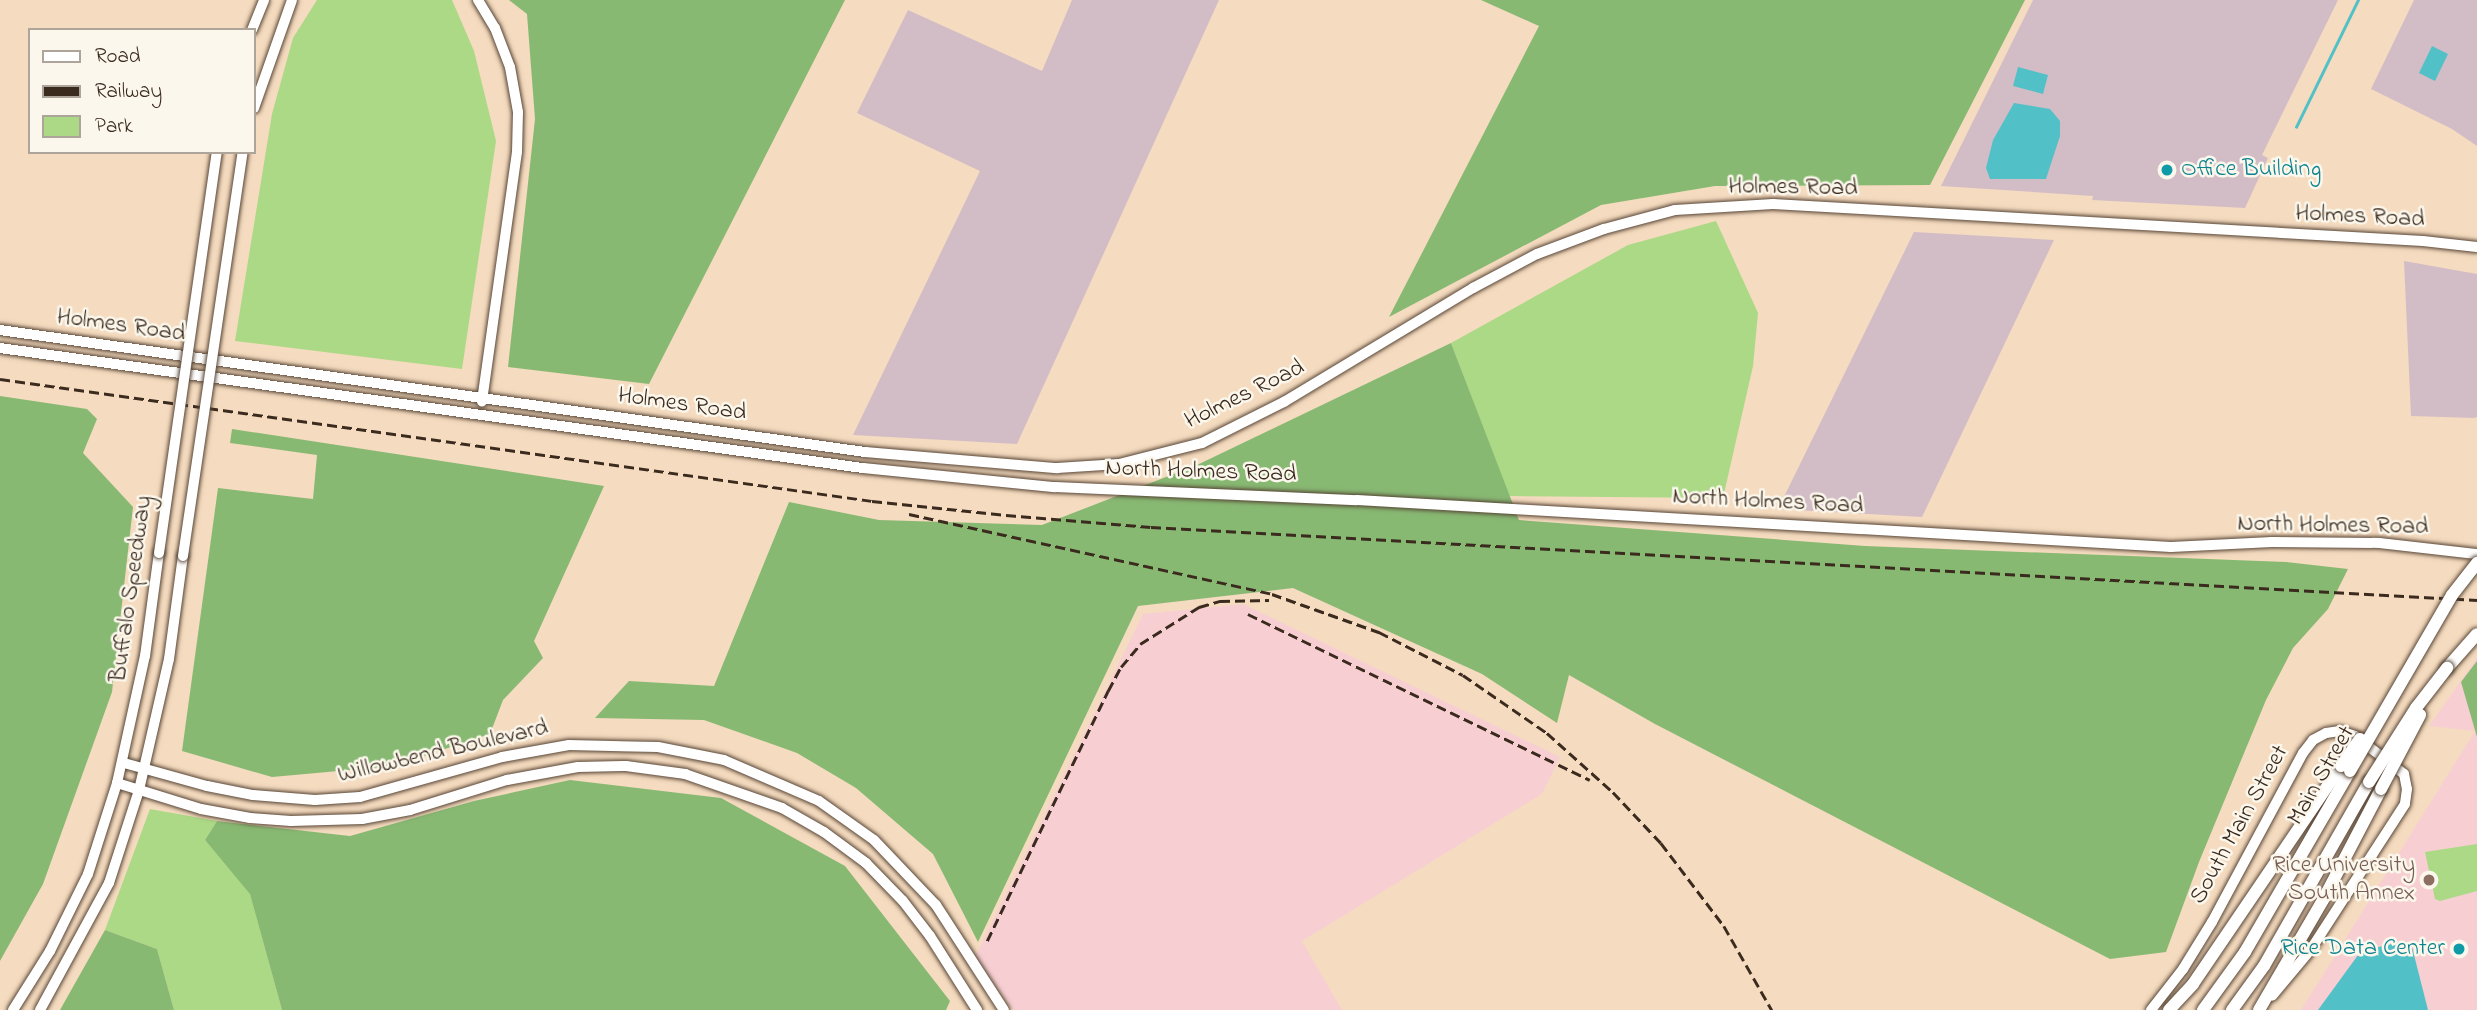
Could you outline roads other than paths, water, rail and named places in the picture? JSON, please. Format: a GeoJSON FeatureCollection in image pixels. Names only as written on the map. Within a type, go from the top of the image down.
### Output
{"type":"FeatureCollection","features":[{"type":"Feature","properties":{"kind":"highway"},"geometry":{"type":"LineString","coordinates":[[2169,1010],[2193,984],[2346,769],[2452,595],[2477,563]]}},
{"type":"Feature","properties":{"kind":"highway","name":"Main Street"},"geometry":{"type":"LineString","coordinates":[[2232,1010],[2263,966],[2369,782],[2416,708],[2477,634]]}},
{"type":"Feature","properties":{"kind":"highway"},"geometry":{"type":"LineString","coordinates":[[2259,1010],[2323,900],[2447,668]]}},
{"type":"Feature","properties":{"kind":"highway","name":"Main Street"},"geometry":{"type":"LineString","coordinates":[[2203,1010],[2245,952],[2346,769]]}},
{"type":"Feature","properties":{"kind":"main road"},"geometry":{"type":"LineString","coordinates":[[253,28],[264,0]]}},
{"type":"Feature","properties":{"kind":"main road"},"geometry":{"type":"LineString","coordinates":[[256,101],[292,0]]}},
{"type":"Feature","properties":{"kind":"main road"},"geometry":{"type":"LineString","coordinates":[[478,0],[495,28],[510,67],[518,112],[517,152],[480,415]]}},
{"type":"Feature","properties":{"kind":"main road","name":"Buffalo Speedway"},"geometry":{"type":"LineString","coordinates":[[13,1010],[50,951],[88,874],[124,763],[145,656],[217,154]]}},
{"type":"Feature","properties":{"kind":"main road","name":"Buffalo Speedway"},"geometry":{"type":"LineString","coordinates":[[40,1010],[68,963],[109,883],[146,769],[169,659],[243,154]]}},
{"type":"Feature","properties":{"kind":"main road","name":"Holmes Road"},"geometry":{"type":"LineString","coordinates":[[0,330],[865,452],[1057,468],[1119,464],[1202,443],[1284,402],[1473,288],[1537,254],[1604,229],[1675,210],[1773,204],[2423,241],[2477,247]]}},
{"type":"Feature","properties":{"kind":"main road"},"geometry":{"type":"LineString","coordinates":[[32,352],[35,335]]}},
{"type":"Feature","properties":{"kind":"main road","name":"Holmes Road"},"geometry":{"type":"LineString","coordinates":[[0,348],[863,468],[1055,487]]}},
{"type":"Feature","properties":{"kind":"main road","name":"North Holmes Road"},"geometry":{"type":"LineString","coordinates":[[1055,487],[1384,501],[2171,547],[2272,542],[2381,543],[2477,554]]}},
{"type":"Feature","properties":{"kind":"main road"},"geometry":{"type":"LineString","coordinates":[[626,766],[628,744]]}},
{"type":"Feature","properties":{"kind":"main road","name":"Willowbend Boulevard"},"geometry":{"type":"LineString","coordinates":[[124,763],[207,786],[292,799],[360,797],[459,772],[502,757],[569,745],[628,744],[681,750],[724,760],[791,786],[819,801],[874,840],[936,905],[1004,1010]]}},
{"type":"Feature","properties":{"kind":"main road","name":"Willowbend Boulevard"},"geometry":{"type":"LineString","coordinates":[[117,783],[201,809],[250,818],[291,821],[362,819],[410,810],[542,772],[626,766],[685,775],[782,808],[824,832],[866,863],[915,917],[977,1010]]}},
{"type":"Feature","properties":{"kind":"main road"},"geometry":{"type":"LineString","coordinates":[[459,772],[465,794]]}},
{"type":"Feature","properties":{"kind":"main road"},"geometry":{"type":"LineString","coordinates":[[782,808],[791,786]]}},
{"type":"Feature","properties":{"kind":"main road"},"geometry":{"type":"LineString","coordinates":[[291,821],[292,799]]}},
{"type":"Feature","properties":{"kind":"main road"},"geometry":{"type":"LineString","coordinates":[[915,917],[936,905]]}},
{"type":"Feature","properties":{"kind":"main road"},"geometry":{"type":"LineString","coordinates":[[50,951],[68,963]]}},
{"type":"Feature","properties":{"kind":"street","name":"South Main Street"},"geometry":{"type":"LineString","coordinates":[[2151,1010],[2183,969],[2211,922],[2303,753],[2313,740],[2340,730],[2355,736],[2404,774],[2407,789],[2405,804],[2312,948],[2259,1010]]}},
{"type":"Feature","properties":{"kind":"water"},"geometry":{"type":"Polygon","coordinates":[[[2432,46],[2448,54],[2435,81],[2419,73],[2432,46]]]}},
{"type":"Feature","properties":{"kind":"water"},"geometry":{"type":"Polygon","coordinates":[[[2018,67],[2048,75],[2043,94],[2013,86],[2018,67]]]}},
{"type":"Feature","properties":{"kind":"water"},"geometry":{"type":"Polygon","coordinates":[[[2014,103],[2050,109],[2060,121],[2060,136],[2046,179],[1990,179],[1986,168],[1993,140],[2014,103]]]}},
{"type":"Feature","properties":{"kind":"water"},"geometry":{"type":"Polygon","coordinates":[[[2405,941],[2412,947],[2428,1010],[2318,1010],[2361,951],[2405,941]]]}},
{"type":"Feature","properties":{"kind":"waterway"},"geometry":{"type":"LineString","coordinates":[[2296,127],[2358,0]]}},
{"type":"Feature","properties":{"kind":"railway"},"geometry":{"type":"LineString","coordinates":[[0,379],[872,501],[1006,515],[1151,527],[2477,600]]}},
{"type":"Feature","properties":{"kind":"railway"},"geometry":{"type":"LineString","coordinates":[[909,514],[1272,594],[1379,632],[1463,675],[1547,733],[1613,792],[1661,843],[1724,926],[1772,1010]]}},
{"type":"Feature","properties":{"kind":"railway"},"geometry":{"type":"LineString","coordinates":[[987,941],[1108,691],[1121,667],[1140,644],[1199,607],[1220,601],[1269,600]]}},
{"type":"Feature","properties":{"kind":"railway"},"geometry":{"type":"LineString","coordinates":[[1248,614],[1590,780]]}},
{"type":"Feature","properties":{"kind":"place","name":"Office Building"},"geometry":{"type":"Point","coordinates":[2167,170]}},
{"type":"Feature","properties":{"kind":"place","name":"Rice University South Annex"},"geometry":{"type":"Point","coordinates":[2429,880]}},
{"type":"Feature","properties":{"kind":"place","name":"Rice Data Center"},"geometry":{"type":"Point","coordinates":[2459,949]}}]}
